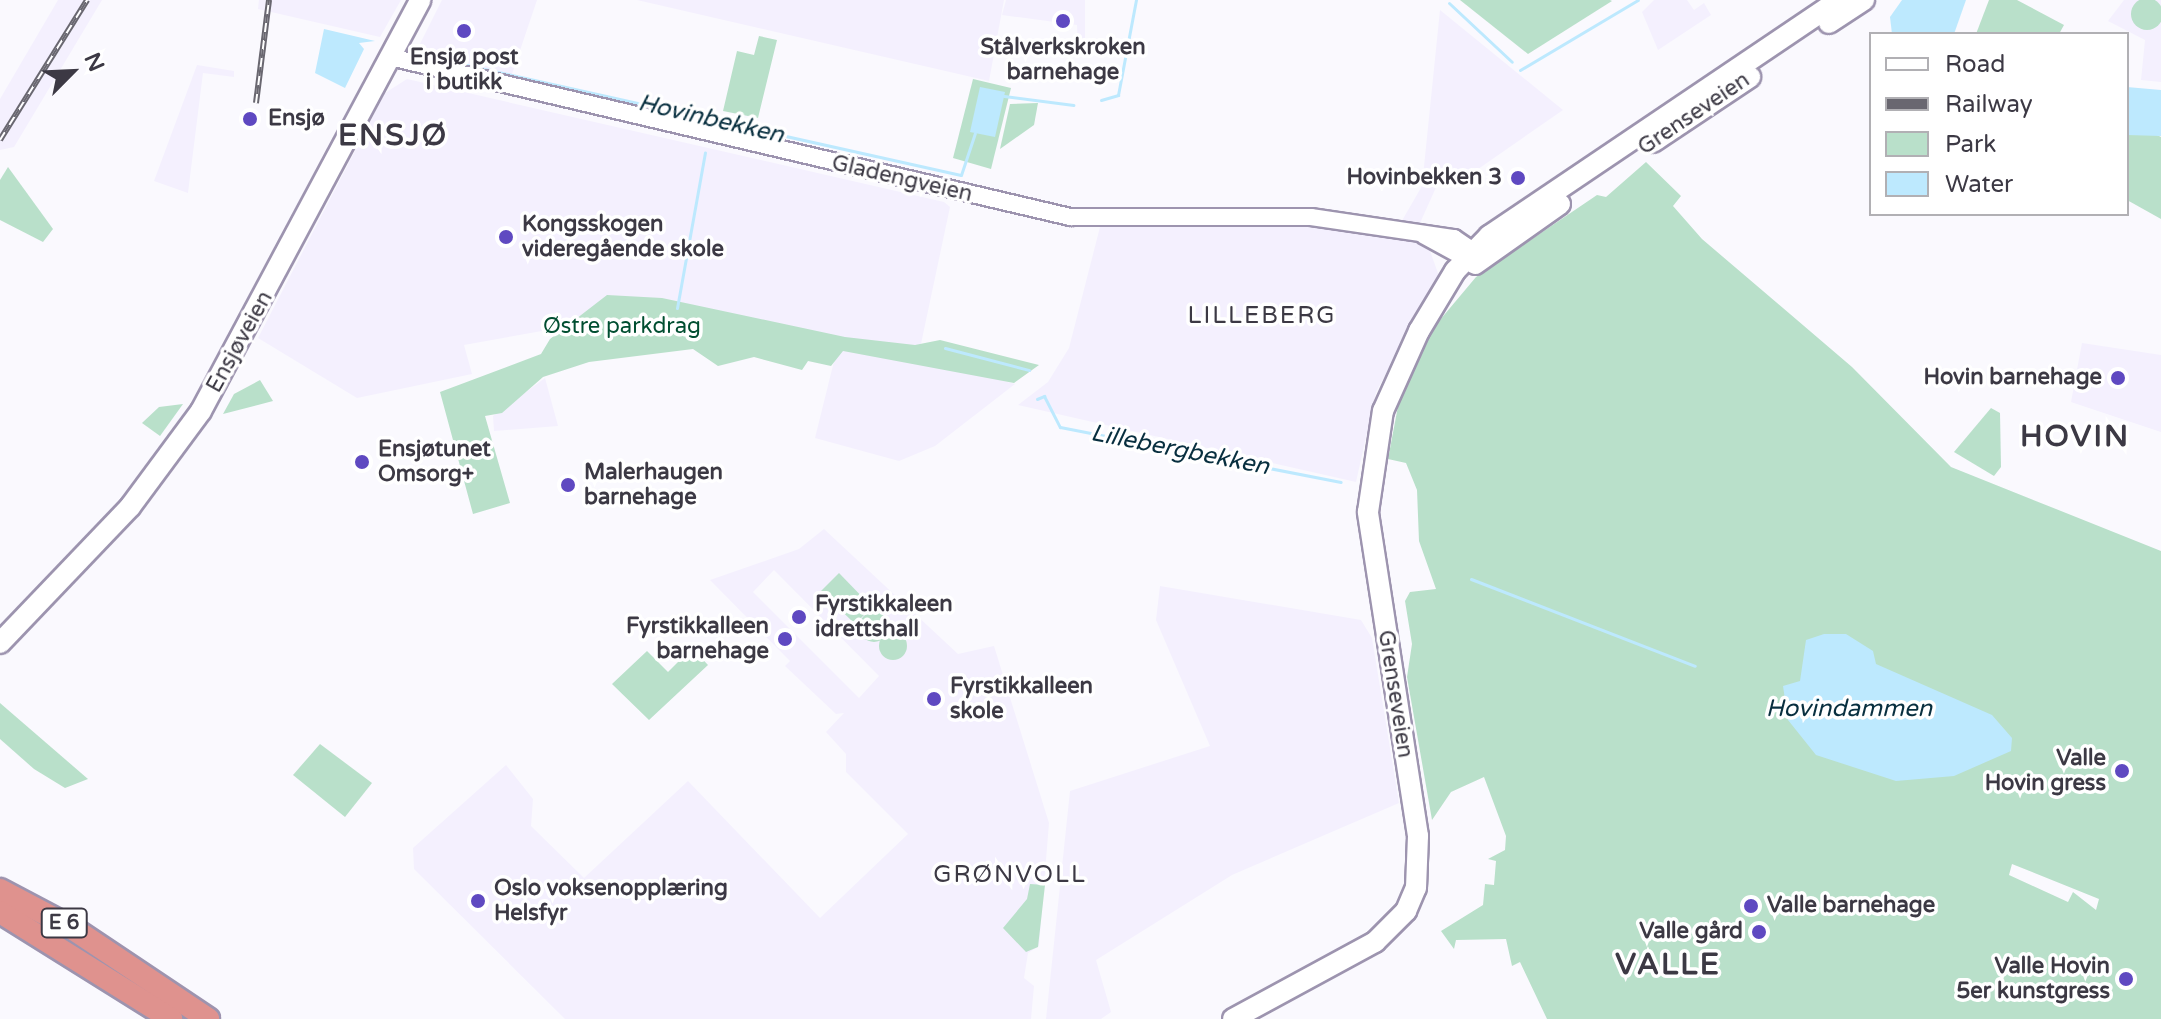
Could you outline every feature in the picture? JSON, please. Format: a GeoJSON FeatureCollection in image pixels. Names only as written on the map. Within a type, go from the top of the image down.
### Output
{"type":"FeatureCollection","features":[{"type":"Feature","properties":{"kind":"highway","name":"E 6"},"geometry":{"type":"LineString","coordinates":[[0,890],[117,971],[171,1019]]}},
{"type":"Feature","properties":{"kind":"highway","name":"E 6"},"geometry":{"type":"LineString","coordinates":[[0,912],[208,1019]]}},
{"type":"Feature","properties":{"kind":"main road","name":"Ensjøveien"},"geometry":{"type":"LineString","coordinates":[[0,643],[130,507],[201,411],[420,0]]}},
{"type":"Feature","properties":{"kind":"main road","name":"Grenseveien"},"geometry":{"type":"LineString","coordinates":[[1233,1019],[1375,942],[1406,911],[1416,888],[1418,836],[1370,545],[1369,486],[1392,387],[1448,288],[1470,259],[1839,0]]}},
{"type":"Feature","properties":{"kind":"main road","name":"Grenseveien"},"geometry":{"type":"LineString","coordinates":[[1470,259],[1864,0]]}},
{"type":"Feature","properties":{"kind":"street","name":"Gladengveien"},"geometry":{"type":"LineString","coordinates":[[390,57],[1070,217],[1280,214],[1454,238],[1470,259]]}},
{"type":"Feature","properties":{"kind":"shaded area"},"geometry":{"type":"Polygon","coordinates":[[[58,0],[102,0],[14,147],[0,150],[0,99],[58,0]]]}},
{"type":"Feature","properties":{"kind":"shaded area"},"geometry":{"type":"Polygon","coordinates":[[[259,0],[401,0],[380,37],[258,9],[259,0]]]}},
{"type":"Feature","properties":{"kind":"shaded area"},"geometry":{"type":"Polygon","coordinates":[[[442,0],[537,0],[511,77],[417,50],[442,0]]]}},
{"type":"Feature","properties":{"kind":"shaded area"},"geometry":{"type":"Polygon","coordinates":[[[637,0],[1004,0],[989,81],[637,0]]]}},
{"type":"Feature","properties":{"kind":"shaded area","name":"Stålverkskroken barnehage"},"geometry":{"type":"Polygon","coordinates":[[[1006,0],[1085,0],[1085,49],[1078,50],[1077,25],[1002,15],[1006,0]]]}},
{"type":"Feature","properties":{"kind":"shaded area"},"geometry":{"type":"Polygon","coordinates":[[[1654,0],[1687,0],[1694,10],[1704,3],[1711,15],[1658,50],[1642,12],[1654,0]]]}},
{"type":"Feature","properties":{"kind":"shaded area"},"geometry":{"type":"Polygon","coordinates":[[[2124,0],[2161,0],[2161,82],[2141,80],[2145,40],[2108,21],[2124,0]]]}},
{"type":"Feature","properties":{"kind":"shaded area"},"geometry":{"type":"Polygon","coordinates":[[[1440,10],[1563,110],[1458,183],[1438,183],[1420,223],[1439,276],[1376,392],[1356,482],[1018,405],[1048,382],[1069,348],[1100,227],[1313,226],[1392,238],[1422,186],[1440,10]]]}},
{"type":"Feature","properties":{"kind":"shaded area"},"geometry":{"type":"Polygon","coordinates":[[[197,65],[234,71],[234,77],[203,73],[188,193],[154,181],[197,65]]]}},
{"type":"Feature","properties":{"kind":"shaded area"},"geometry":{"type":"Polygon","coordinates":[[[407,79],[944,202],[950,207],[918,358],[1015,384],[935,446],[899,461],[815,438],[840,337],[683,306],[607,308],[553,329],[464,345],[472,374],[357,398],[258,338],[385,93],[407,79]]]}},
{"type":"Feature","properties":{"kind":"shaded area","name":"Hovin barnehage"},"geometry":{"type":"Polygon","coordinates":[[[2082,343],[2161,355],[2161,432],[2071,402],[2082,343]]]}},
{"type":"Feature","properties":{"kind":"shaded area"},"geometry":{"type":"Polygon","coordinates":[[[545,378],[558,426],[494,431],[493,416],[545,378]]]}},
{"type":"Feature","properties":{"kind":"shaded area"},"geometry":{"type":"Polygon","coordinates":[[[824,529],[958,654],[994,646],[1049,823],[1039,946],[1028,953],[1024,978],[1034,986],[1031,1019],[565,1019],[414,869],[413,848],[506,765],[533,799],[531,826],[584,878],[688,781],[820,918],[908,834],[846,772],[846,754],[826,732],[844,713],[836,714],[785,666],[790,661],[710,580],[799,549],[824,529]],[[774,570],[753,592],[859,698],[879,676],[774,570]]]}},
{"type":"Feature","properties":{"kind":"shaded area"},"geometry":{"type":"Polygon","coordinates":[[[1160,586],[1361,620],[1372,638],[1399,803],[1232,875],[1096,960],[1111,1012],[1101,1019],[1046,1019],[1070,791],[1210,746],[1156,620],[1160,586]]]}},
{"type":"Feature","properties":{"kind":"green space"},"geometry":{"type":"Polygon","coordinates":[[[2141,-1],[2153,-1],[2162,8],[2162,20],[2158,25],[2147,30],[2136,25],[2131,14],[2136,3],[2141,-1]]]}},
{"type":"Feature","properties":{"kind":"green space"},"geometry":{"type":"Polygon","coordinates":[[[1460,0],[1610,0],[1612,1],[1528,54],[1460,0]]]}},
{"type":"Feature","properties":{"kind":"green space"},"geometry":{"type":"Polygon","coordinates":[[[1989,0],[2017,0],[2064,25],[2060,32],[1977,32],[1989,0]]]}},
{"type":"Feature","properties":{"kind":"green space"},"geometry":{"type":"Polygon","coordinates":[[[759,36],[777,40],[758,118],[723,111],[737,51],[754,55],[759,36]]]}},
{"type":"Feature","properties":{"kind":"green space"},"geometry":{"type":"Polygon","coordinates":[[[973,79],[1011,88],[991,169],[953,158],[973,79]]]}},
{"type":"Feature","properties":{"kind":"green space"},"geometry":{"type":"Polygon","coordinates":[[[1038,103],[1034,125],[1000,149],[1010,104],[1038,103]]]}},
{"type":"Feature","properties":{"kind":"green space"},"geometry":{"type":"Polygon","coordinates":[[[2129,121],[2161,137],[2161,219],[2129,201],[2129,121]]]}},
{"type":"Feature","properties":{"kind":"green space"},"geometry":{"type":"Polygon","coordinates":[[[1646,162],[1681,196],[1673,206],[1702,239],[1852,367],[1951,467],[2161,551],[2161,1019],[1547,1019],[1520,962],[1512,966],[1506,939],[1456,940],[1454,949],[1441,931],[1483,905],[1485,884],[1494,885],[1496,861],[1488,859],[1505,850],[1506,836],[1484,777],[1451,792],[1432,820],[1407,677],[1412,644],[1405,601],[1410,592],[1436,589],[1419,541],[1417,490],[1406,463],[1388,459],[1399,401],[1429,333],[1476,277],[1597,195],[1606,197],[1646,162]],[[2012,864],[2009,875],[2068,902],[2073,892],[2096,910],[2099,899],[2012,864]]]}},
{"type":"Feature","properties":{"kind":"green space"},"geometry":{"type":"Polygon","coordinates":[[[8,167],[53,229],[43,242],[0,220],[0,180],[8,167]]]}},
{"type":"Feature","properties":{"kind":"green space","name":"Østre parkdrag"},"geometry":{"type":"Polygon","coordinates":[[[607,295],[662,298],[845,337],[915,345],[940,340],[1039,365],[1014,383],[843,351],[831,366],[808,361],[802,370],[754,357],[718,366],[693,349],[589,362],[543,377],[502,413],[485,416],[510,503],[473,514],[440,392],[541,354],[550,339],[607,295]]]}},
{"type":"Feature","properties":{"kind":"green space"},"geometry":{"type":"Polygon","coordinates":[[[260,380],[273,401],[223,414],[234,394],[260,380]]]}},
{"type":"Feature","properties":{"kind":"green space"},"geometry":{"type":"Polygon","coordinates":[[[183,404],[160,436],[142,423],[159,407],[183,404]]]}},
{"type":"Feature","properties":{"kind":"green space"},"geometry":{"type":"Polygon","coordinates":[[[1991,408],[2000,413],[2001,467],[1994,476],[1954,452],[1991,408]]]}},
{"type":"Feature","properties":{"kind":"green space"},"geometry":{"type":"Polygon","coordinates":[[[839,573],[872,607],[855,624],[821,591],[839,573]]]}},
{"type":"Feature","properties":{"kind":"green space"},"geometry":{"type":"Polygon","coordinates":[[[874,612],[885,616],[889,627],[885,638],[874,642],[863,638],[859,627],[863,616],[874,612]]]}},
{"type":"Feature","properties":{"kind":"green space"},"geometry":{"type":"Polygon","coordinates":[[[893,632],[903,636],[907,646],[903,656],[893,660],[883,656],[879,646],[883,636],[893,632]]]}},
{"type":"Feature","properties":{"kind":"green space"},"geometry":{"type":"Polygon","coordinates":[[[692,648],[708,665],[649,720],[612,684],[647,651],[668,672],[692,648]]]}},
{"type":"Feature","properties":{"kind":"green space"},"geometry":{"type":"Polygon","coordinates":[[[0,703],[88,779],[65,788],[34,769],[0,739],[0,703]]]}},
{"type":"Feature","properties":{"kind":"green space"},"geometry":{"type":"Polygon","coordinates":[[[320,744],[372,783],[345,817],[293,775],[320,744]]]}},
{"type":"Feature","properties":{"kind":"green space"},"geometry":{"type":"Polygon","coordinates":[[[1030,884],[1045,885],[1038,947],[1026,952],[1003,928],[1027,899],[1030,884]]]}},
{"type":"Feature","properties":{"kind":"water"},"geometry":{"type":"Polygon","coordinates":[[[1902,0],[1966,0],[1955,32],[1892,32],[1890,17],[1902,0]]]}},
{"type":"Feature","properties":{"kind":"water"},"geometry":{"type":"Polygon","coordinates":[[[324,29],[375,41],[359,43],[364,49],[345,88],[315,73],[324,29]]]}},
{"type":"Feature","properties":{"kind":"water"},"geometry":{"type":"Polygon","coordinates":[[[980,87],[1005,92],[995,137],[970,132],[980,87]]]}},
{"type":"Feature","properties":{"kind":"water"},"geometry":{"type":"Polygon","coordinates":[[[2129,87],[2161,90],[2161,136],[2129,135],[2129,87]]]}},
{"type":"Feature","properties":{"kind":"water","name":"Hovindammen"},"geometry":{"type":"Polygon","coordinates":[[[1824,634],[1846,634],[1873,651],[1876,664],[1992,715],[2012,738],[2011,751],[1954,776],[1896,781],[1816,755],[1788,720],[1783,686],[1800,681],[1806,640],[1824,634]]]}},
{"type":"Feature","properties":{"kind":"waterway","name":"Hovinbekken"},"geometry":{"type":"LineString","coordinates":[[1101,100],[1118,95],[1136,0]]}},
{"type":"Feature","properties":{"kind":"waterway","name":"Hovinbekken"},"geometry":{"type":"LineString","coordinates":[[1520,70],[1638,0]]}},
{"type":"Feature","properties":{"kind":"waterway","name":"Hovinbekken"},"geometry":{"type":"LineString","coordinates":[[1449,3],[1512,62]]}},
{"type":"Feature","properties":{"kind":"waterway","name":"Hovinbekken"},"geometry":{"type":"LineString","coordinates":[[417,54],[961,175],[975,133]]}},
{"type":"Feature","properties":{"kind":"waterway","name":"Hovinbekken"},"geometry":{"type":"LineString","coordinates":[[1004,96],[1073,105]]}},
{"type":"Feature","properties":{"kind":"waterway","name":"Lillebergbekken"},"geometry":{"type":"LineString","coordinates":[[677,308],[705,152]]}},
{"type":"Feature","properties":{"kind":"waterway","name":"Lillebergbekken"},"geometry":{"type":"LineString","coordinates":[[945,348],[1029,370]]}},
{"type":"Feature","properties":{"kind":"waterway","name":"Lillebergbekken"},"geometry":{"type":"LineString","coordinates":[[1037,399],[1044,396],[1060,427],[1341,482]]}},
{"type":"Feature","properties":{"kind":"waterway","name":"Lillebergbekken"},"geometry":{"type":"LineString","coordinates":[[1471,579],[1695,666]]}},
{"type":"Feature","properties":{"kind":"railway"},"geometry":{"type":"LineString","coordinates":[[0,140],[87,0]]}},
{"type":"Feature","properties":{"kind":"railway"},"geometry":{"type":"LineString","coordinates":[[256,103],[269,0]]}},
{"type":"Feature","properties":{"kind":"place","name":"Stålverkskroken barnehage"},"geometry":{"type":"Point","coordinates":[1063,21]}},
{"type":"Feature","properties":{"kind":"place","name":"Ensjø post i butikk"},"geometry":{"type":"Point","coordinates":[464,31]}},
{"type":"Feature","properties":{"kind":"place","name":"Ensjø"},"geometry":{"type":"Point","coordinates":[250,119]}},
{"type":"Feature","properties":{"kind":"place","name":"Hovinbekken 3"},"geometry":{"type":"Point","coordinates":[1518,178]}},
{"type":"Feature","properties":{"kind":"place","name":"Kongsskogen videregående skole"},"geometry":{"type":"Point","coordinates":[506,237]}},
{"type":"Feature","properties":{"kind":"place","name":"Hovin barnehage"},"geometry":{"type":"Point","coordinates":[2118,378]}},
{"type":"Feature","properties":{"kind":"place","name":"Ensjøtunet Omsorg+"},"geometry":{"type":"Point","coordinates":[362,462]}},
{"type":"Feature","properties":{"kind":"place","name":"Malerhaugen barnehage"},"geometry":{"type":"Point","coordinates":[568,485]}},
{"type":"Feature","properties":{"kind":"place","name":"Fyrstikkaleen idrettshall"},"geometry":{"type":"Point","coordinates":[799,617]}},
{"type":"Feature","properties":{"kind":"place","name":"Fyrstikkalleen barnehage"},"geometry":{"type":"Point","coordinates":[785,639]}},
{"type":"Feature","properties":{"kind":"place","name":"Fyrstikkalleen skole"},"geometry":{"type":"Point","coordinates":[934,699]}},
{"type":"Feature","properties":{"kind":"place","name":"Valle Hovin gress"},"geometry":{"type":"Point","coordinates":[2122,771]}},
{"type":"Feature","properties":{"kind":"place","name":"Oslo voksenopplæring Helsfyr"},"geometry":{"type":"Point","coordinates":[478,901]}},
{"type":"Feature","properties":{"kind":"place","name":"Valle barnehage"},"geometry":{"type":"Point","coordinates":[1751,906]}},
{"type":"Feature","properties":{"kind":"place","name":"Valle gård"},"geometry":{"type":"Point","coordinates":[1759,932]}},
{"type":"Feature","properties":{"kind":"place","name":"Valle Hovin 5er kunstgress"},"geometry":{"type":"Point","coordinates":[2126,979]}},
{"type":"Feature","properties":{"kind":"district","name":"ENSJØ"},"geometry":{"type":"Point","coordinates":[393,136]}},
{"type":"Feature","properties":{"kind":"district","name":"LILLEBERG"},"geometry":{"type":"Point","coordinates":[1262,316]}},
{"type":"Feature","properties":{"kind":"district","name":"HOVIN"},"geometry":{"type":"Point","coordinates":[2075,437]}},
{"type":"Feature","properties":{"kind":"district","name":"GRØNVOLL"},"geometry":{"type":"Point","coordinates":[1010,875]}},
{"type":"Feature","properties":{"kind":"district","name":"VALLE"},"geometry":{"type":"Point","coordinates":[1668,965]}}]}
